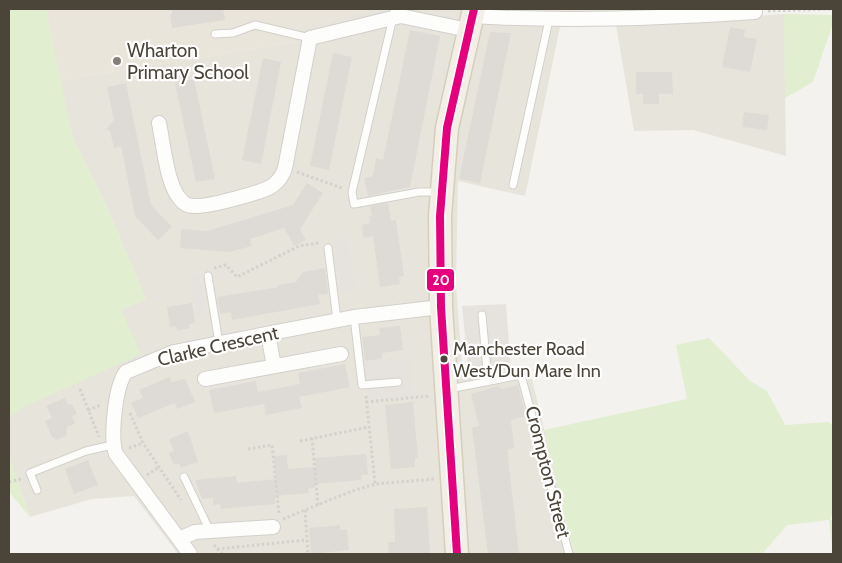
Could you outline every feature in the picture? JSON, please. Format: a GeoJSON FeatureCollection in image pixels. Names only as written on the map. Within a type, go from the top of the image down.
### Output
{"type":"FeatureCollection","features":[{"type":"Feature","properties":{"kind":"main road"},"geometry":{"type":"LineString","coordinates":[[457,554],[441,307],[441,192],[447,128],[471,18]]}},
{"type":"Feature","properties":{"kind":"street"},"geometry":{"type":"LineString","coordinates":[[159,123],[177,196],[189,206],[205,206],[266,189],[278,180],[285,168],[310,38],[395,13],[408,16],[471,18],[755,12]]}},
{"type":"Feature","properties":{"kind":"street","name":"Clarke Crescent"},"geometry":{"type":"LineString","coordinates":[[108,446],[119,390],[126,372],[174,352],[354,317],[441,307]]}},
{"type":"Feature","properties":{"kind":"street"},"geometry":{"type":"LineString","coordinates":[[268,334],[274,366]]}},
{"type":"Feature","properties":{"kind":"street"},"geometry":{"type":"LineString","coordinates":[[205,379],[341,354]]}},
{"type":"Feature","properties":{"kind":"street"},"geometry":{"type":"LineString","coordinates":[[108,446],[116,454],[190,554]]}},
{"type":"Feature","properties":{"kind":"street"},"geometry":{"type":"LineString","coordinates":[[179,539],[195,532],[276,525]]}},
{"type":"Feature","properties":{"kind":"lane"},"geometry":{"type":"LineString","coordinates":[[395,13],[352,192],[354,204],[420,192],[441,192]]}},
{"type":"Feature","properties":{"kind":"lane"},"geometry":{"type":"LineString","coordinates":[[513,185],[546,16]]}},
{"type":"Feature","properties":{"kind":"lane"},"geometry":{"type":"LineString","coordinates":[[215,34],[233,33],[255,25],[310,38]]}},
{"type":"Feature","properties":{"kind":"lane"},"geometry":{"type":"LineString","coordinates":[[328,248],[337,320]]}},
{"type":"Feature","properties":{"kind":"lane"},"geometry":{"type":"LineString","coordinates":[[208,276],[218,343]]}},
{"type":"Feature","properties":{"kind":"lane"},"geometry":{"type":"LineString","coordinates":[[482,315],[488,381]]}},
{"type":"Feature","properties":{"kind":"lane"},"geometry":{"type":"LineString","coordinates":[[354,317],[362,385],[398,382]]}},
{"type":"Feature","properties":{"kind":"lane","name":"Crompton Street"},"geometry":{"type":"LineString","coordinates":[[448,392],[488,381],[521,375],[524,378],[569,554]]}},
{"type":"Feature","properties":{"kind":"lane"},"geometry":{"type":"LineString","coordinates":[[37,490],[30,473],[108,446]]}},
{"type":"Feature","properties":{"kind":"lane"},"geometry":{"type":"LineString","coordinates":[[184,477],[210,531]]}},
{"type":"Feature","properties":{"kind":"path"},"geometry":{"type":"LineString","coordinates":[[755,12],[833,9]]}},
{"type":"Feature","properties":{"kind":"path"},"geometry":{"type":"LineString","coordinates":[[285,168],[352,192]]}},
{"type":"Feature","properties":{"kind":"path"},"geometry":{"type":"LineString","coordinates":[[208,276],[212,269],[226,265],[237,277],[299,246],[323,242],[328,248]]}},
{"type":"Feature","properties":{"kind":"path"},"geometry":{"type":"LineString","coordinates":[[364,385],[375,484]]}},
{"type":"Feature","properties":{"kind":"path"},"geometry":{"type":"LineString","coordinates":[[80,389],[108,446]]}},
{"type":"Feature","properties":{"kind":"path"},"geometry":{"type":"LineString","coordinates":[[119,390],[143,443],[186,507]]}},
{"type":"Feature","properties":{"kind":"path"},"geometry":{"type":"LineString","coordinates":[[366,402],[448,392]]}},
{"type":"Feature","properties":{"kind":"path"},"geometry":{"type":"LineString","coordinates":[[300,441],[369,427]]}},
{"type":"Feature","properties":{"kind":"path"},"geometry":{"type":"LineString","coordinates":[[312,438],[318,505]]}},
{"type":"Feature","properties":{"kind":"path"},"geometry":{"type":"LineString","coordinates":[[248,449],[272,445],[276,525],[305,510],[375,484],[453,476]]}},
{"type":"Feature","properties":{"kind":"path"},"geometry":{"type":"LineString","coordinates":[[305,510],[308,554]]}},
{"type":"Feature","properties":{"kind":"path"},"geometry":{"type":"LineString","coordinates":[[217,548],[307,540]]}},
{"type":"Feature","properties":{"kind":"shaded area","name":"Wharton Primary School"},"geometry":{"type":"Polygon","coordinates":[[[46,9],[373,9],[300,28],[296,42],[60,80],[46,9]]]}},
{"type":"Feature","properties":{"kind":"shaded area"},"geometry":{"type":"Polygon","coordinates":[[[373,9],[589,9],[589,26],[560,27],[525,196],[458,181],[456,284],[463,379],[529,367],[574,554],[178,554],[134,496],[92,499],[30,517],[9,457],[9,417],[24,407],[121,310],[146,299],[105,203],[72,136],[60,80],[296,42],[299,28],[373,9]]]}},
{"type":"Feature","properties":{"kind":"shaded area"},"geometry":{"type":"Polygon","coordinates":[[[784,14],[786,156],[693,130],[634,131],[616,25],[784,14]]]}},
{"type":"Feature","properties":{"kind":"shaded area"},"geometry":{"type":"Polygon","coordinates":[[[348,238],[355,290],[341,292],[334,240],[348,238]]]}},
{"type":"Feature","properties":{"kind":"shaded area"},"geometry":{"type":"Polygon","coordinates":[[[199,272],[206,316],[196,317],[189,277],[199,272]]]}},
{"type":"Feature","properties":{"kind":"shaded area"},"geometry":{"type":"Polygon","coordinates":[[[506,304],[511,369],[469,376],[462,306],[506,304]]]}},
{"type":"Feature","properties":{"kind":"shaded area"},"geometry":{"type":"Polygon","coordinates":[[[410,358],[414,396],[368,400],[364,362],[410,358]]]}},
{"type":"Feature","properties":{"kind":"green space"},"geometry":{"type":"Polygon","coordinates":[[[9,9],[46,9],[72,136],[105,203],[146,299],[121,310],[141,354],[24,407],[9,417],[9,9]]]}},
{"type":"Feature","properties":{"kind":"green space"},"geometry":{"type":"Polygon","coordinates":[[[589,9],[702,9],[589,11],[589,9]]]}},
{"type":"Feature","properties":{"kind":"green space"},"geometry":{"type":"Polygon","coordinates":[[[784,14],[833,15],[833,23],[813,82],[785,98],[784,14]]]}},
{"type":"Feature","properties":{"kind":"green space"},"geometry":{"type":"Polygon","coordinates":[[[709,338],[750,381],[767,391],[785,425],[829,422],[833,426],[833,512],[830,520],[833,519],[833,554],[829,520],[787,525],[762,554],[574,554],[544,430],[687,399],[676,345],[709,338]]]}},
{"type":"Feature","properties":{"kind":"green space"},"geometry":{"type":"Polygon","coordinates":[[[9,457],[30,517],[9,492],[9,457]]]}},
{"type":"Feature","properties":{"kind":"building"},"geometry":{"type":"Polygon","coordinates":[[[172,9],[223,9],[225,20],[172,28],[170,14],[172,14],[172,9]]]}},
{"type":"Feature","properties":{"kind":"building"},"geometry":{"type":"Polygon","coordinates":[[[730,27],[745,30],[744,37],[757,39],[750,72],[722,67],[730,27]]]}},
{"type":"Feature","properties":{"kind":"building"},"geometry":{"type":"Polygon","coordinates":[[[410,30],[440,36],[410,187],[368,196],[364,178],[373,176],[376,158],[383,160],[410,30]]]}},
{"type":"Feature","properties":{"kind":"building"},"geometry":{"type":"Polygon","coordinates":[[[490,32],[511,33],[480,183],[459,179],[490,32]]]}},
{"type":"Feature","properties":{"kind":"building"},"geometry":{"type":"Polygon","coordinates":[[[333,53],[352,57],[329,170],[310,166],[333,53]]]}},
{"type":"Feature","properties":{"kind":"building"},"geometry":{"type":"Polygon","coordinates":[[[263,58],[281,62],[261,164],[242,160],[263,58]]]}},
{"type":"Feature","properties":{"kind":"building"},"geometry":{"type":"Polygon","coordinates":[[[636,72],[672,72],[673,94],[659,94],[659,104],[643,104],[643,94],[636,94],[636,72]]]}},
{"type":"Feature","properties":{"kind":"building"},"geometry":{"type":"Polygon","coordinates":[[[194,79],[215,179],[196,182],[175,83],[194,79]]]}},
{"type":"Feature","properties":{"kind":"building"},"geometry":{"type":"Polygon","coordinates":[[[126,83],[151,205],[172,227],[158,240],[135,216],[121,146],[114,148],[110,131],[106,129],[114,120],[107,87],[126,83]]]}},
{"type":"Feature","properties":{"kind":"building"},"geometry":{"type":"Polygon","coordinates":[[[744,112],[769,115],[767,130],[742,127],[744,112]]]}},
{"type":"Feature","properties":{"kind":"building"},"geometry":{"type":"Polygon","coordinates":[[[307,183],[323,193],[300,229],[306,240],[294,246],[284,228],[250,239],[252,246],[229,252],[180,248],[181,229],[207,231],[293,205],[307,183]]]}},
{"type":"Feature","properties":{"kind":"building"},"geometry":{"type":"Polygon","coordinates":[[[388,203],[391,221],[396,220],[404,276],[399,277],[400,284],[380,287],[373,236],[363,238],[362,225],[370,223],[369,216],[372,216],[370,206],[388,203]]]}},
{"type":"Feature","properties":{"kind":"building"},"geometry":{"type":"Polygon","coordinates":[[[325,268],[328,294],[318,295],[320,304],[232,320],[231,312],[220,314],[217,297],[279,287],[278,285],[296,282],[303,272],[325,268]]]}},
{"type":"Feature","properties":{"kind":"building"},"geometry":{"type":"Polygon","coordinates":[[[192,303],[195,323],[189,324],[190,328],[177,331],[176,326],[170,327],[167,307],[192,303]]]}},
{"type":"Feature","properties":{"kind":"building"},"geometry":{"type":"Polygon","coordinates":[[[400,326],[403,350],[382,353],[382,359],[365,361],[362,337],[380,335],[379,328],[400,326]]]}},
{"type":"Feature","properties":{"kind":"building"},"geometry":{"type":"Polygon","coordinates":[[[345,364],[350,387],[299,397],[302,408],[266,415],[264,404],[214,413],[209,390],[256,381],[258,392],[274,389],[300,384],[298,373],[345,364]]]}},
{"type":"Feature","properties":{"kind":"building"},"geometry":{"type":"Polygon","coordinates":[[[170,377],[172,382],[185,379],[195,402],[177,409],[175,403],[138,418],[131,403],[143,398],[139,390],[170,377]]]}},
{"type":"Feature","properties":{"kind":"building"},"geometry":{"type":"Polygon","coordinates":[[[518,385],[526,416],[511,420],[514,448],[508,449],[508,458],[519,554],[488,554],[472,428],[479,426],[471,394],[498,386],[502,389],[518,385]]]}},
{"type":"Feature","properties":{"kind":"building"},"geometry":{"type":"Polygon","coordinates":[[[65,398],[68,405],[72,404],[77,414],[72,416],[75,423],[67,427],[66,436],[56,440],[52,437],[45,421],[52,418],[46,406],[65,398]]]}},
{"type":"Feature","properties":{"kind":"building"},"geometry":{"type":"Polygon","coordinates":[[[413,402],[418,458],[415,458],[415,467],[391,469],[385,405],[413,402]]]}},
{"type":"Feature","properties":{"kind":"building"},"geometry":{"type":"Polygon","coordinates":[[[188,431],[198,462],[181,468],[179,463],[174,465],[171,459],[169,453],[174,451],[169,439],[188,431]]]}},
{"type":"Feature","properties":{"kind":"building"},"geometry":{"type":"Polygon","coordinates":[[[366,454],[368,474],[361,475],[361,480],[315,484],[315,488],[308,488],[309,493],[275,496],[275,504],[221,509],[220,504],[213,505],[213,498],[202,499],[195,480],[236,476],[237,483],[276,479],[274,456],[287,455],[288,469],[316,467],[315,458],[366,454]]]}},
{"type":"Feature","properties":{"kind":"building"},"geometry":{"type":"Polygon","coordinates":[[[88,460],[98,485],[74,494],[65,469],[88,460]]]}},
{"type":"Feature","properties":{"kind":"building"},"geometry":{"type":"Polygon","coordinates":[[[427,507],[430,554],[389,554],[388,542],[395,542],[394,509],[427,507]]]}},
{"type":"Feature","properties":{"kind":"building"},"geometry":{"type":"Polygon","coordinates":[[[340,525],[340,530],[347,529],[349,550],[311,554],[309,528],[340,525]]]}},
{"type":"Feature","properties":{"kind":"transit line","name":"20"},"geometry":{"type":"LineString","coordinates":[[457,554],[441,307],[440,216],[447,128],[474,9]]}},
{"type":"Feature","properties":{"kind":"place","name":"Wharton Primary School"},"geometry":{"type":"Point","coordinates":[117,61]}},
{"type":"Feature","properties":{"kind":"place","name":"Manchester Road West/Dun Mare Inn"},"geometry":{"type":"Point","coordinates":[444,359]}}]}
